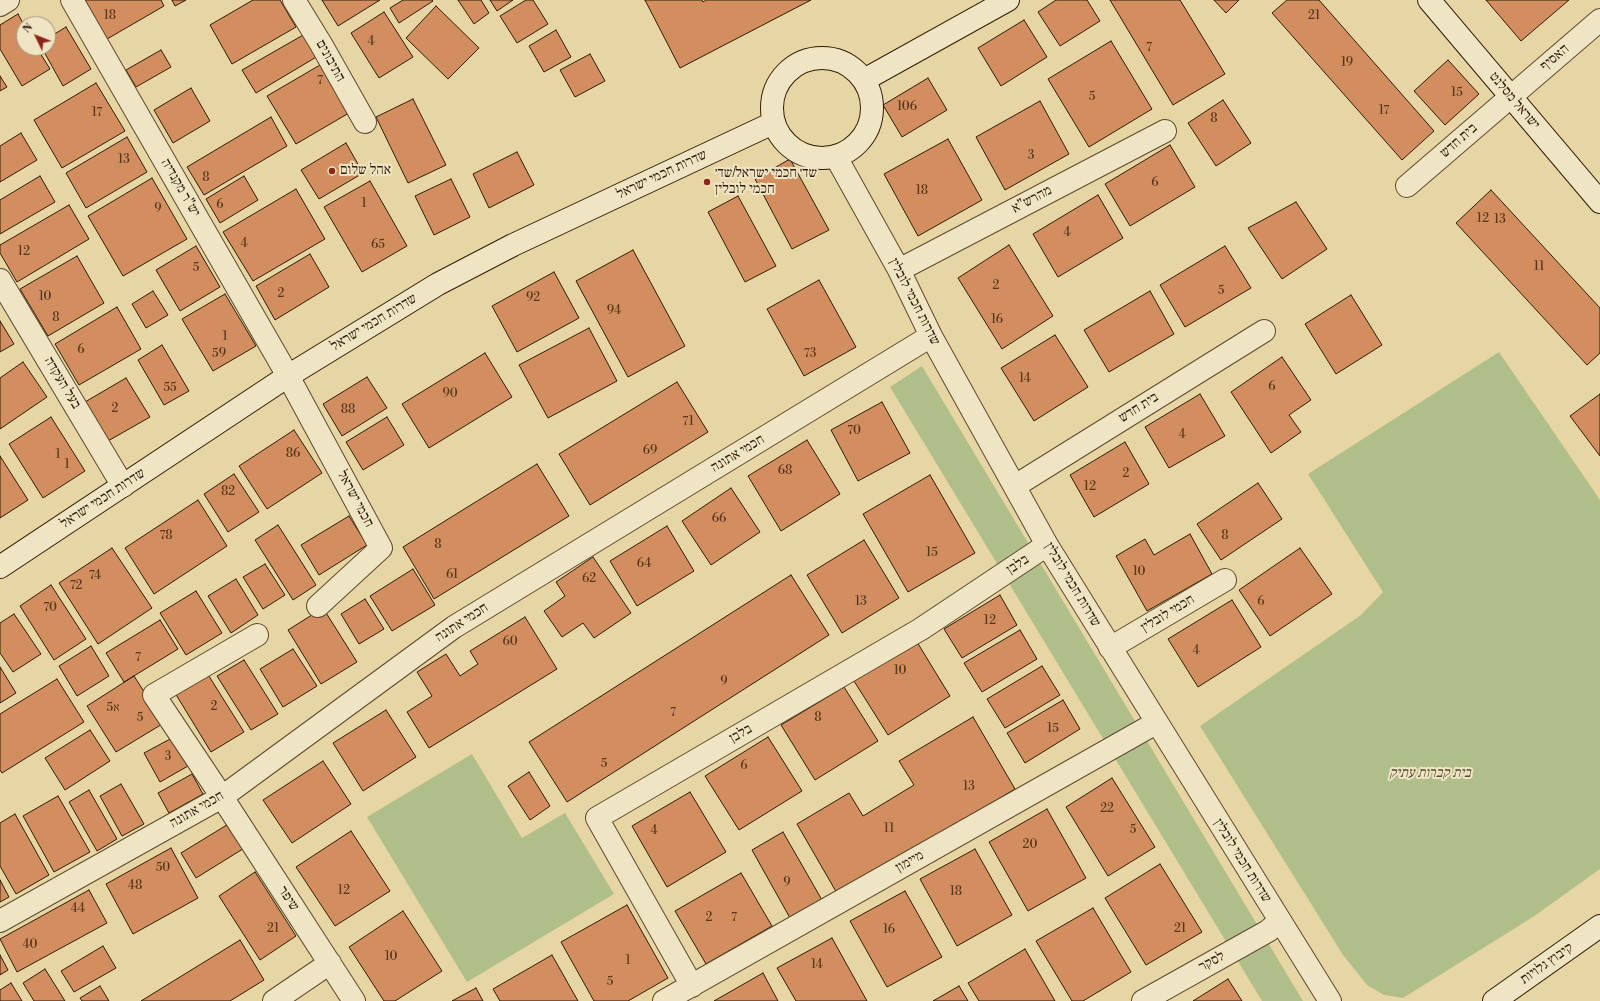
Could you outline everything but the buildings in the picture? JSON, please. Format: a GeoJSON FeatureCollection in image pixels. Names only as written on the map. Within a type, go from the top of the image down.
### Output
{"type":"FeatureCollection","features":[{"type":"Feature","properties":{"kind":"street"},"geometry":{"type":"LineString","coordinates":[[0,5],[8,0]]}},
{"type":"Feature","properties":{"kind":"street","name":"יש\"ר מקנדיה"},"geometry":{"type":"LineString","coordinates":[[72,0],[288,376]]}},
{"type":"Feature","properties":{"kind":"street","name":"התיבונים"},"geometry":{"type":"LineString","coordinates":[[294,0],[321,44],[365,122]]}},
{"type":"Feature","properties":{"kind":"street"},"geometry":{"type":"LineString","coordinates":[[864,80],[1008,0]]}},
{"type":"Feature","properties":{"kind":"street","name":"ישראל מסלנט"},"geometry":{"type":"LineString","coordinates":[[1429,0],[1600,202]]}},
{"type":"Feature","properties":{"kind":"street","name":"האסיף"},"geometry":{"type":"LineString","coordinates":[[1510,96],[1600,20]]}},
{"type":"Feature","properties":{"kind":"street"},"geometry":{"type":"LineString","coordinates":[[817,57],[835,58],[852,66],[864,80],[872,103],[872,117],[865,135],[852,148],[836,156],[825,158],[808,156],[792,149],[780,138],[773,123],[772,99],[777,83],[788,70],[802,61],[817,57]]}},
{"type":"Feature","properties":{"kind":"street","name":"בית חדש"},"geometry":{"type":"LineString","coordinates":[[1407,186],[1510,96]]}},
{"type":"Feature","properties":{"kind":"street","name":"שדרות חכמי ישראל"},"geometry":{"type":"LineString","coordinates":[[0,567],[288,376],[438,284],[506,248],[773,123]]}},
{"type":"Feature","properties":{"kind":"street","name":"מהרש\"א"},"geometry":{"type":"LineString","coordinates":[[899,270],[1165,131]]}},
{"type":"Feature","properties":{"kind":"street","name":"שדרות חכמי לובלין"},"geometry":{"type":"LineString","coordinates":[[836,156],[899,270],[931,336],[1048,545],[1156,723],[1330,1001]]}},
{"type":"Feature","properties":{"kind":"street","name":"בעל העקדה"},"geometry":{"type":"LineString","coordinates":[[0,280],[123,486]]}},
{"type":"Feature","properties":{"kind":"street","name":"בית חדש"},"geometry":{"type":"LineString","coordinates":[[1014,486],[1264,331]]}},
{"type":"Feature","properties":{"kind":"street","name":"חכמי אתונה"},"geometry":{"type":"LineString","coordinates":[[0,921],[222,797],[454,627],[931,336]]}},
{"type":"Feature","properties":{"kind":"street","name":"חכמי ישראל"},"geometry":{"type":"LineString","coordinates":[[288,376],[382,548],[318,606]]}},
{"type":"Feature","properties":{"kind":"street","name":"בלבן"},"geometry":{"type":"LineString","coordinates":[[692,986],[597,818],[921,629],[1048,545]]}},
{"type":"Feature","properties":{"kind":"street","name":"חכמי לובלין"},"geometry":{"type":"LineString","coordinates":[[1110,648],[1225,580]]}},
{"type":"Feature","properties":{"kind":"street"},"geometry":{"type":"LineString","coordinates":[[222,797],[154,695],[257,635]]}},
{"type":"Feature","properties":{"kind":"street","name":"מיימון"},"geometry":{"type":"LineString","coordinates":[[664,1001],[1156,723]]}},
{"type":"Feature","properties":{"kind":"street","name":"שיפר"},"geometry":{"type":"LineString","coordinates":[[222,797],[354,1001]]}},
{"type":"Feature","properties":{"kind":"street","name":"לסקר"},"geometry":{"type":"LineString","coordinates":[[1143,1001],[1268,931],[1280,921]]}},
{"type":"Feature","properties":{"kind":"street","name":"קיבוץ גלויות"},"geometry":{"type":"LineString","coordinates":[[1494,1001],[1600,926]]}},
{"type":"Feature","properties":{"kind":"street"},"geometry":{"type":"LineString","coordinates":[[274,1001],[330,963]]}},
{"type":"Feature","properties":{"kind":"green space","name":"בית קברות עתיק"},"geometry":{"type":"Polygon","coordinates":[[[1499,352],[1600,500],[1600,869],[1533,917],[1403,998],[1384,995],[1367,985],[1343,955],[1200,726],[1361,615],[1383,592],[1308,474],[1499,352]]]}},
{"type":"Feature","properties":{"kind":"green space"},"geometry":{"type":"Polygon","coordinates":[[[922,366],[1303,1001],[1262,1001],[890,387],[922,366]]]}},
{"type":"Feature","properties":{"kind":"green space"},"geometry":{"type":"Polygon","coordinates":[[[472,754],[522,838],[565,813],[614,894],[467,982],[367,817],[472,754]]]}},
{"type":"Feature","properties":{"kind":"place","name":"אהל שלום"},"geometry":{"type":"Point","coordinates":[332,171]}},
{"type":"Feature","properties":{"kind":"place","name":"שד׳ חכמי ישראל/שד׳ חכמי לובלין"},"geometry":{"type":"Point","coordinates":[707,182]}}]}
